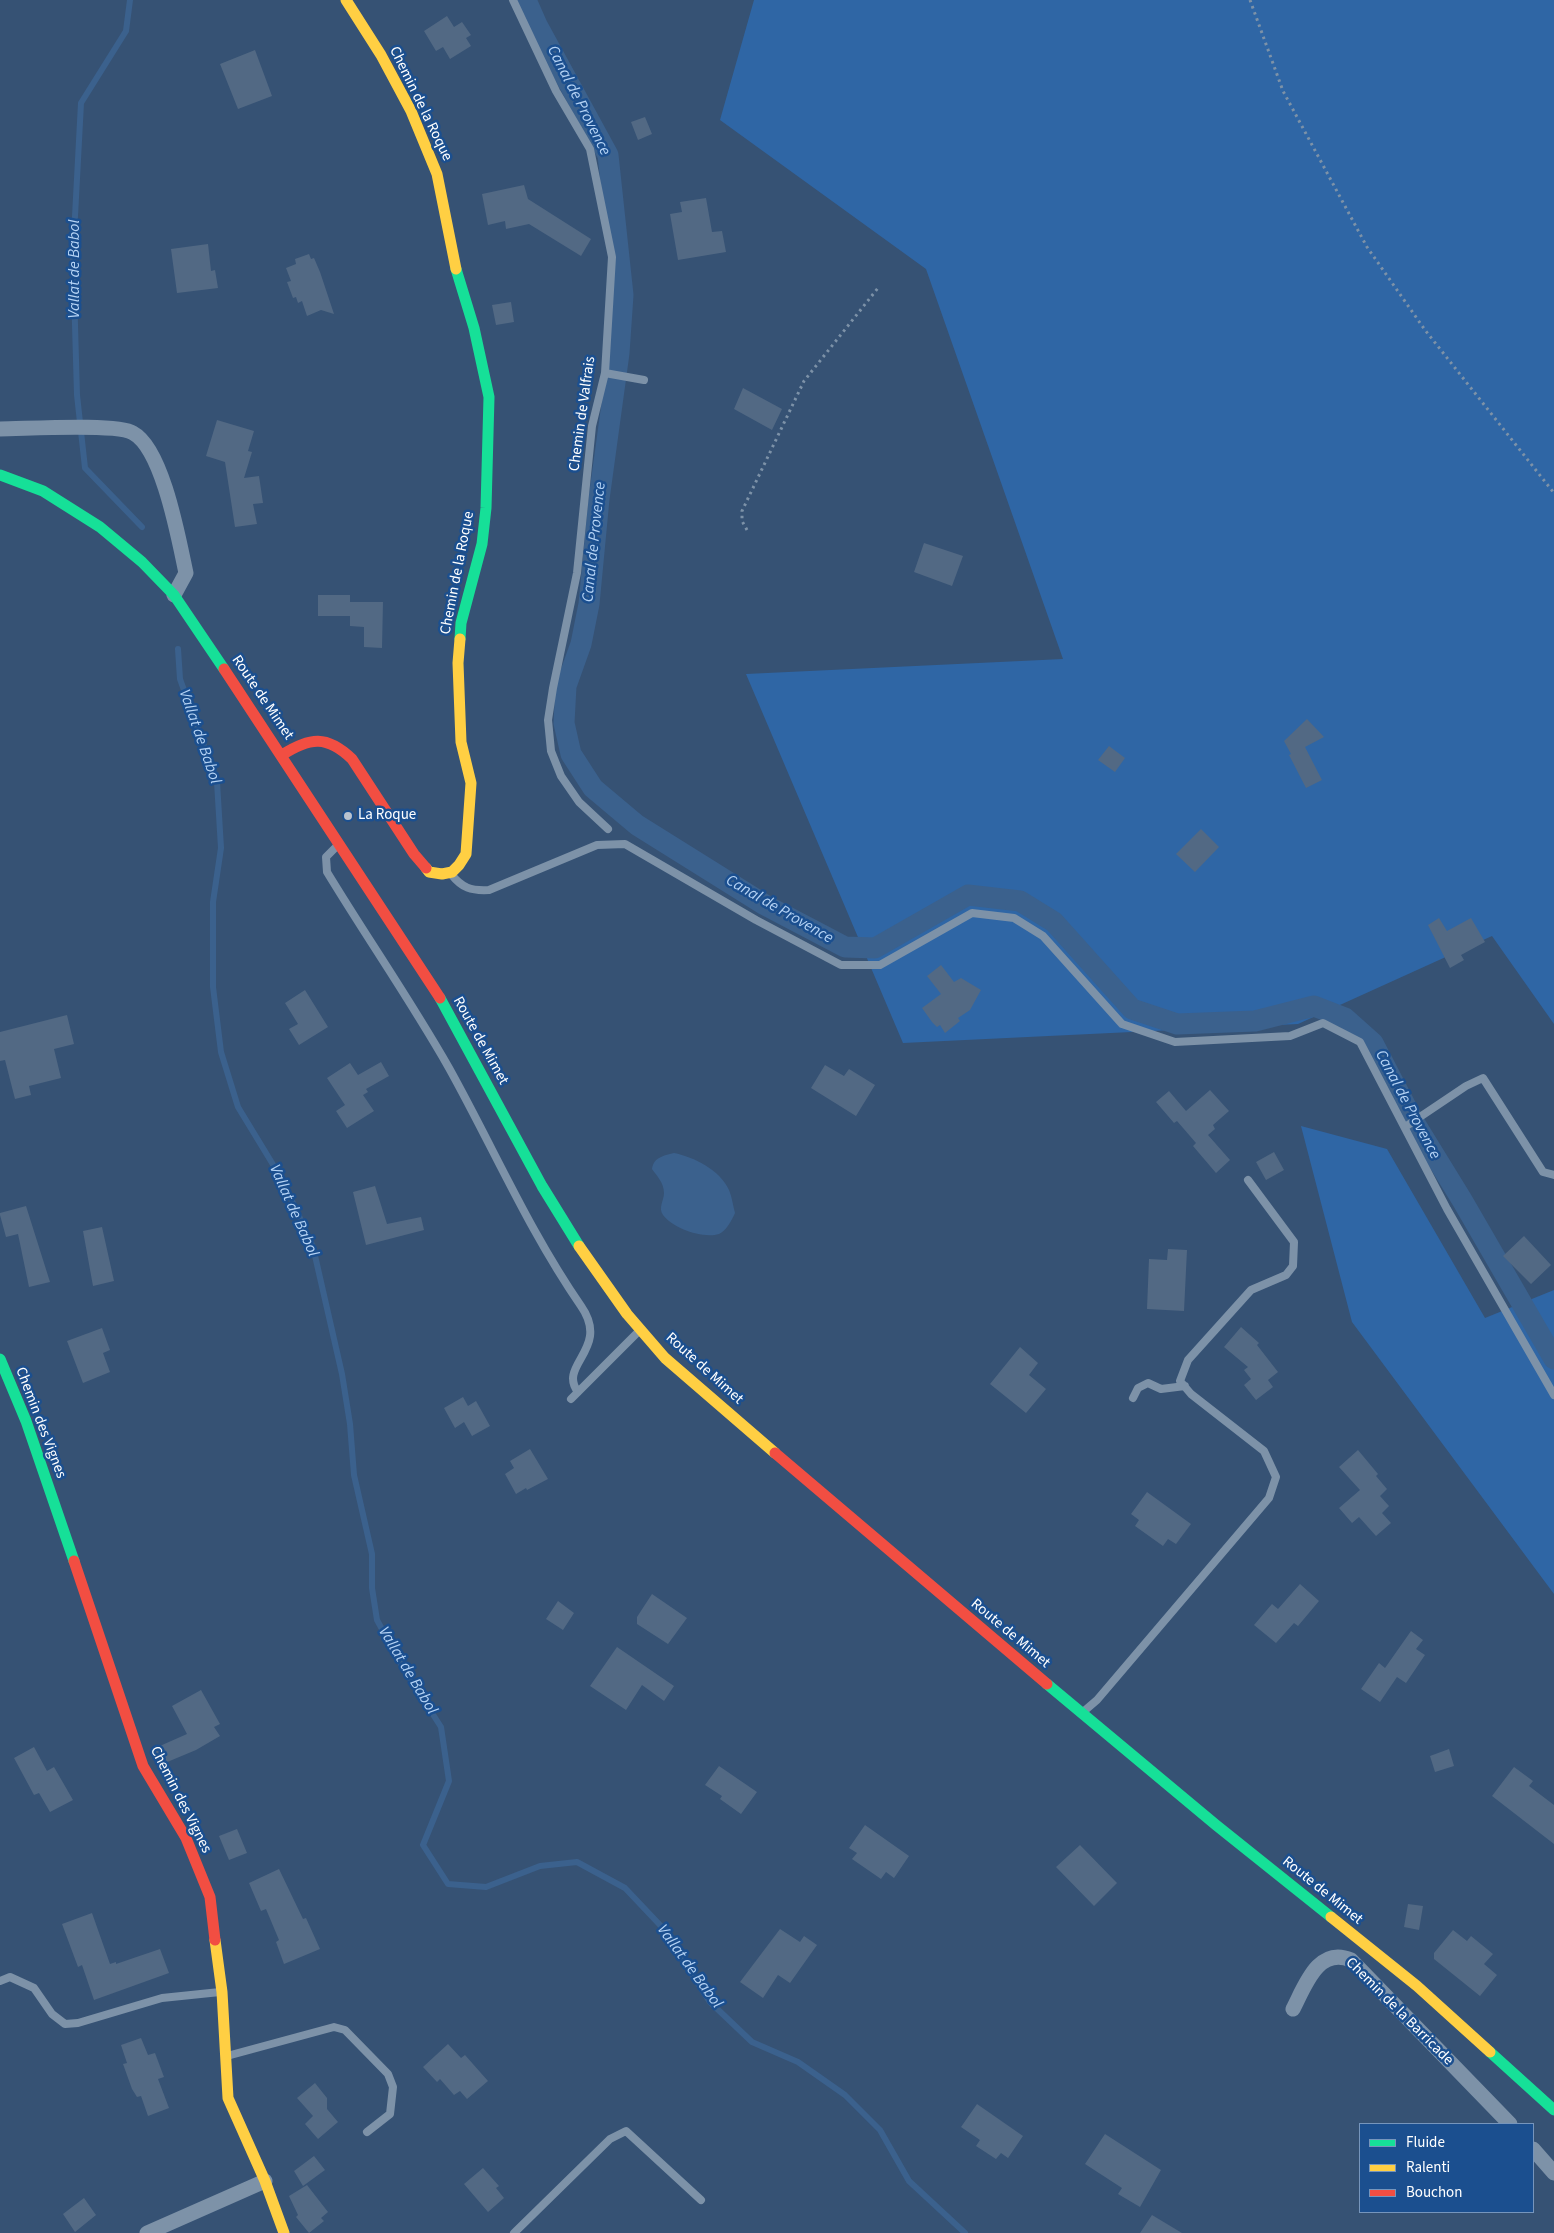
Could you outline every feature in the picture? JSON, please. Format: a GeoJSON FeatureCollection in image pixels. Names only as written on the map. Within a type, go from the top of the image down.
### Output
{"type":"FeatureCollection","features":[{"type":"Feature","properties":{"kind":"main road","name":"Chemin de la Roque"},"geometry":{"type":"LineString","coordinates":[[346,0],[381,55],[411,111],[437,174],[455,264],[474,328],[489,397],[486,508],[482,544],[461,623],[458,663],[461,742],[471,783],[466,854],[457,870],[450,874]]}},
{"type":"Feature","properties":{"kind":"main road","name":"Route de Mimet"},"geometry":{"type":"LineString","coordinates":[[0,475],[43,492],[100,526],[142,562],[174,595],[282,755],[437,993],[542,1186],[589,1262],[665,1358],[947,1601],[1216,1825],[1417,1986],[1554,2110]]}},
{"type":"Feature","properties":{"kind":"main road"},"geometry":{"type":"LineString","coordinates":[[282,755],[299,743],[308,741],[321,740],[344,750],[352,759],[421,864],[429,872],[450,874]]}},
{"type":"Feature","properties":{"kind":"main road","name":"Chemin des Vignes"},"geometry":{"type":"LineString","coordinates":[[0,1360],[26,1421],[143,1766],[186,1838],[210,1897],[222,1992],[228,2098],[265,2181],[284,2233]]}},
{"type":"Feature","properties":{"kind":"street"},"geometry":{"type":"LineString","coordinates":[[0,429],[111,428],[133,432],[148,447],[171,505],[186,574],[174,595]]}},
{"type":"Feature","properties":{"kind":"street","name":"Chemin de la Barricade"},"geometry":{"type":"LineString","coordinates":[[1293,2009],[1310,1976],[1320,1964],[1330,1956],[1341,1956],[1350,1960],[1509,2123]]}},
{"type":"Feature","properties":{"kind":"street"},"geometry":{"type":"LineString","coordinates":[[1534,2150],[1554,2173]]}},
{"type":"Feature","properties":{"kind":"street"},"geometry":{"type":"LineString","coordinates":[[147,2233],[265,2181]]}},
{"type":"Feature","properties":{"kind":"lane","name":"Chemin de Valfrais"},"geometry":{"type":"LineString","coordinates":[[513,0],[556,91],[590,149],[612,257],[606,373],[592,426],[576,573],[552,688],[548,720],[551,751],[561,776],[579,802],[608,829]]}},
{"type":"Feature","properties":{"kind":"lane"},"geometry":{"type":"LineString","coordinates":[[606,373],[644,380]]}},
{"type":"Feature","properties":{"kind":"lane"},"geometry":{"type":"LineString","coordinates":[[340,844],[326,857],[326,872],[449,1069],[504,1176],[566,1286],[588,1317],[592,1328],[590,1340],[572,1380],[578,1392]]}},
{"type":"Feature","properties":{"kind":"lane"},"geometry":{"type":"LineString","coordinates":[[450,874],[460,885],[475,891],[489,890],[597,845],[626,844],[756,920],[841,965],[880,965],[972,913],[1014,918],[1043,936],[1122,1024],[1175,1042],[1290,1036],[1323,1023],[1360,1042],[1447,1209],[1554,1395]]}},
{"type":"Feature","properties":{"kind":"lane"},"geometry":{"type":"LineString","coordinates":[[1404,1127],[1466,1086],[1483,1078],[1544,1172],[1554,1175]]}},
{"type":"Feature","properties":{"kind":"lane"},"geometry":{"type":"LineString","coordinates":[[1082,1713],[1098,1700],[1268,1498],[1276,1477],[1264,1451],[1191,1394],[1180,1381],[1188,1360],[1251,1290],[1286,1275],[1293,1266],[1294,1242],[1248,1180]]}},
{"type":"Feature","properties":{"kind":"lane"},"geometry":{"type":"LineString","coordinates":[[571,1399],[641,1330]]}},
{"type":"Feature","properties":{"kind":"lane"},"geometry":{"type":"LineString","coordinates":[[1133,1398],[1138,1388],[1148,1383],[1161,1389],[1185,1386]]}},
{"type":"Feature","properties":{"kind":"lane"},"geometry":{"type":"LineString","coordinates":[[0,1981],[10,1977],[34,1988],[52,2014],[65,2024],[78,2023],[162,1998],[222,1992]]}},
{"type":"Feature","properties":{"kind":"lane"},"geometry":{"type":"LineString","coordinates":[[225,2056],[334,2027],[345,2030],[388,2074],[393,2087],[390,2114],[367,2132]]}},
{"type":"Feature","properties":{"kind":"lane"},"geometry":{"type":"LineString","coordinates":[[514,2233],[610,2139],[626,2131],[702,2200]]}},
{"type":"Feature","properties":{"kind":"path"},"geometry":{"type":"LineString","coordinates":[[1250,0],[1283,91],[1368,247],[1425,330],[1554,493]]}},
{"type":"Feature","properties":{"kind":"path"},"geometry":{"type":"LineString","coordinates":[[748,530],[742,521],[742,511],[804,382],[878,288]]}},
{"type":"Feature","properties":{"kind":"shaded area"},"geometry":{"type":"Polygon","coordinates":[[[754,0],[1554,0],[1554,1024],[1492,936],[1298,1024],[903,1043],[746,674],[1063,659],[926,269],[720,120],[754,0]]]}},
{"type":"Feature","properties":{"kind":"shaded area"},"geometry":{"type":"Polygon","coordinates":[[[1301,1126],[1387,1149],[1485,1318],[1554,1290],[1554,1594],[1352,1322],[1301,1126]]]}},
{"type":"Feature","properties":{"kind":"shaded area"},"geometry":{"type":"Polygon","coordinates":[[[674,1153],[698,1161],[713,1171],[725,1183],[730,1193],[735,1213],[722,1233],[712,1235],[696,1234],[674,1224],[663,1215],[661,1207],[664,1189],[652,1169],[657,1159],[674,1153]]]}},
{"type":"Feature","properties":{"kind":"building"},"geometry":{"type":"Polygon","coordinates":[[[447,16],[454,27],[462,22],[471,35],[466,38],[471,46],[450,59],[443,47],[436,51],[424,31],[447,16]]]}},
{"type":"Feature","properties":{"kind":"building"},"geometry":{"type":"Polygon","coordinates":[[[255,50],[272,96],[238,109],[220,64],[255,50]]]}},
{"type":"Feature","properties":{"kind":"building"},"geometry":{"type":"Polygon","coordinates":[[[645,117],[652,134],[638,140],[631,122],[645,117]]]}},
{"type":"Feature","properties":{"kind":"building"},"geometry":{"type":"Polygon","coordinates":[[[524,185],[528,199],[591,239],[581,256],[529,224],[506,229],[505,221],[488,225],[482,194],[524,185]]]}},
{"type":"Feature","properties":{"kind":"building"},"geometry":{"type":"Polygon","coordinates":[[[706,198],[712,232],[722,231],[726,252],[678,260],[670,214],[682,212],[680,202],[706,198]]]}},
{"type":"Feature","properties":{"kind":"building"},"geometry":{"type":"Polygon","coordinates":[[[208,244],[211,271],[215,270],[218,288],[177,293],[171,249],[208,244]]]}},
{"type":"Feature","properties":{"kind":"building"},"geometry":{"type":"Polygon","coordinates":[[[309,254],[311,259],[314,258],[320,272],[334,314],[321,310],[307,316],[302,301],[298,303],[296,297],[293,298],[287,282],[291,281],[286,268],[296,264],[295,259],[309,254]]]}},
{"type":"Feature","properties":{"kind":"building"},"geometry":{"type":"Polygon","coordinates":[[[511,302],[514,322],[496,325],[492,305],[511,302]]]}},
{"type":"Feature","properties":{"kind":"building"},"geometry":{"type":"Polygon","coordinates":[[[743,388],[782,409],[772,430],[734,409],[743,388]]]}},
{"type":"Feature","properties":{"kind":"building"},"geometry":{"type":"Polygon","coordinates":[[[217,420],[254,431],[248,451],[252,452],[244,478],[259,476],[263,503],[253,504],[257,524],[235,527],[225,462],[206,456],[217,420]]]}},
{"type":"Feature","properties":{"kind":"building"},"geometry":{"type":"Polygon","coordinates":[[[924,543],[963,556],[952,586],[914,572],[924,543]]]}},
{"type":"Feature","properties":{"kind":"building"},"geometry":{"type":"Polygon","coordinates":[[[318,595],[350,595],[350,602],[383,602],[382,648],[364,647],[364,627],[350,626],[350,616],[318,616],[318,595]]]}},
{"type":"Feature","properties":{"kind":"building"},"geometry":{"type":"Polygon","coordinates":[[[1307,719],[1324,737],[1305,747],[1322,780],[1306,788],[1284,741],[1307,719]]]}},
{"type":"Feature","properties":{"kind":"building"},"geometry":{"type":"Polygon","coordinates":[[[1109,746],[1125,758],[1115,772],[1098,760],[1109,746]]]}},
{"type":"Feature","properties":{"kind":"building"},"geometry":{"type":"Polygon","coordinates":[[[1201,829],[1219,847],[1195,872],[1176,854],[1201,829]]]}},
{"type":"Feature","properties":{"kind":"building"},"geometry":{"type":"Polygon","coordinates":[[[1439,918],[1447,931],[1471,918],[1485,942],[1461,955],[1464,960],[1450,968],[1428,925],[1439,918]]]}},
{"type":"Feature","properties":{"kind":"building"},"geometry":{"type":"Polygon","coordinates":[[[941,965],[954,982],[961,978],[981,990],[970,1010],[958,1018],[960,1021],[945,1033],[940,1025],[937,1027],[932,1022],[922,1008],[941,994],[927,976],[941,965]]]}},
{"type":"Feature","properties":{"kind":"building"},"geometry":{"type":"Polygon","coordinates":[[[305,990],[328,1027],[299,1045],[289,1029],[298,1024],[285,1003],[305,990]]]}},
{"type":"Feature","properties":{"kind":"building"},"geometry":{"type":"Polygon","coordinates":[[[67,1015],[74,1044],[54,1049],[61,1078],[29,1086],[31,1095],[15,1099],[5,1060],[0,1061],[0,1032],[67,1015]]]}},
{"type":"Feature","properties":{"kind":"building"},"geometry":{"type":"Polygon","coordinates":[[[381,1062],[389,1076],[366,1089],[368,1092],[363,1095],[374,1111],[347,1128],[336,1111],[345,1105],[327,1078],[350,1063],[358,1075],[381,1062]]]}},
{"type":"Feature","properties":{"kind":"building"},"geometry":{"type":"Polygon","coordinates":[[[825,1065],[844,1076],[849,1069],[875,1085],[856,1116],[811,1088],[825,1065]]]}},
{"type":"Feature","properties":{"kind":"building"},"geometry":{"type":"Polygon","coordinates":[[[1210,1090],[1229,1111],[1213,1125],[1215,1129],[1208,1135],[1230,1160],[1216,1173],[1193,1146],[1196,1143],[1177,1121],[1174,1123],[1156,1102],[1169,1091],[1186,1111],[1210,1090]]]}},
{"type":"Feature","properties":{"kind":"building"},"geometry":{"type":"Polygon","coordinates":[[[1274,1152],[1284,1170],[1266,1180],[1256,1162],[1274,1152]]]}},
{"type":"Feature","properties":{"kind":"building"},"geometry":{"type":"Polygon","coordinates":[[[375,1186],[387,1224],[421,1217],[424,1230],[366,1245],[353,1192],[375,1186]]]}},
{"type":"Feature","properties":{"kind":"building"},"geometry":{"type":"Polygon","coordinates":[[[26,1206],[50,1282],[29,1287],[18,1234],[6,1237],[0,1215],[0,1213],[26,1206]]]}},
{"type":"Feature","properties":{"kind":"building"},"geometry":{"type":"Polygon","coordinates":[[[102,1227],[114,1281],[93,1286],[83,1231],[102,1227]]]}},
{"type":"Feature","properties":{"kind":"building"},"geometry":{"type":"Polygon","coordinates":[[[1524,1236],[1551,1265],[1531,1284],[1503,1256],[1524,1236]]]}},
{"type":"Feature","properties":{"kind":"building"},"geometry":{"type":"Polygon","coordinates":[[[1168,1249],[1187,1250],[1184,1311],[1147,1309],[1149,1259],[1167,1260],[1168,1249]]]}},
{"type":"Feature","properties":{"kind":"building"},"geometry":{"type":"Polygon","coordinates":[[[1241,1327],[1259,1343],[1257,1345],[1278,1372],[1268,1380],[1273,1387],[1256,1400],[1244,1385],[1251,1379],[1244,1370],[1248,1367],[1224,1347],[1241,1327]]]}},
{"type":"Feature","properties":{"kind":"building"},"geometry":{"type":"Polygon","coordinates":[[[102,1328],[110,1350],[103,1353],[110,1372],[83,1383],[67,1341],[102,1328]]]}},
{"type":"Feature","properties":{"kind":"building"},"geometry":{"type":"Polygon","coordinates":[[[1020,1347],[1038,1363],[1029,1375],[1046,1389],[1026,1413],[990,1384],[1020,1347]]]}},
{"type":"Feature","properties":{"kind":"building"},"geometry":{"type":"Polygon","coordinates":[[[463,1397],[468,1406],[476,1401],[490,1426],[472,1436],[464,1422],[455,1428],[444,1408],[463,1397]]]}},
{"type":"Feature","properties":{"kind":"building"},"geometry":{"type":"Polygon","coordinates":[[[530,1449],[548,1479],[516,1494],[505,1474],[514,1468],[510,1461],[530,1449]]]}},
{"type":"Feature","properties":{"kind":"building"},"geometry":{"type":"Polygon","coordinates":[[[1358,1450],[1378,1474],[1376,1476],[1387,1489],[1380,1496],[1389,1506],[1382,1513],[1391,1523],[1376,1536],[1359,1517],[1352,1523],[1339,1508],[1360,1490],[1339,1467],[1358,1450]]]}},
{"type":"Feature","properties":{"kind":"building"},"geometry":{"type":"Polygon","coordinates":[[[1147,1492],[1191,1524],[1176,1544],[1168,1539],[1163,1546],[1135,1526],[1139,1520],[1131,1514],[1147,1492]]]}},
{"type":"Feature","properties":{"kind":"building"},"geometry":{"type":"Polygon","coordinates":[[[1300,1584],[1319,1601],[1298,1626],[1294,1623],[1276,1643],[1254,1625],[1272,1604],[1278,1609],[1300,1584]]]}},
{"type":"Feature","properties":{"kind":"building"},"geometry":{"type":"Polygon","coordinates":[[[652,1594],[687,1618],[668,1644],[637,1624],[637,1617],[652,1594]]]}},
{"type":"Feature","properties":{"kind":"building"},"geometry":{"type":"Polygon","coordinates":[[[558,1601],[574,1613],[563,1630],[546,1619],[558,1601]]]}},
{"type":"Feature","properties":{"kind":"building"},"geometry":{"type":"Polygon","coordinates":[[[1411,1631],[1423,1640],[1416,1649],[1425,1655],[1406,1683],[1397,1677],[1380,1702],[1361,1689],[1379,1663],[1385,1668],[1411,1631]]]}},
{"type":"Feature","properties":{"kind":"building"},"geometry":{"type":"Polygon","coordinates":[[[617,1647],[674,1686],[664,1701],[642,1685],[626,1710],[590,1686],[617,1647]]]}},
{"type":"Feature","properties":{"kind":"building"},"geometry":{"type":"Polygon","coordinates":[[[201,1690],[220,1724],[214,1727],[220,1736],[196,1750],[160,1765],[153,1749],[187,1734],[172,1706],[201,1690]]]}},
{"type":"Feature","properties":{"kind":"building"},"geometry":{"type":"Polygon","coordinates":[[[34,1747],[47,1771],[54,1767],[73,1800],[50,1812],[39,1793],[34,1795],[14,1758],[34,1747]]]}},
{"type":"Feature","properties":{"kind":"building"},"geometry":{"type":"Polygon","coordinates":[[[1449,1749],[1454,1766],[1435,1772],[1430,1756],[1449,1749]]]}},
{"type":"Feature","properties":{"kind":"building"},"geometry":{"type":"Polygon","coordinates":[[[719,1766],[757,1792],[741,1814],[720,1799],[722,1796],[705,1785],[719,1766]]]}},
{"type":"Feature","properties":{"kind":"building"},"geometry":{"type":"Polygon","coordinates":[[[1514,1767],[1533,1781],[1529,1786],[1554,1805],[1554,1844],[1492,1796],[1514,1767]]]}},
{"type":"Feature","properties":{"kind":"building"},"geometry":{"type":"Polygon","coordinates":[[[865,1825],[909,1856],[894,1878],[886,1872],[881,1879],[852,1859],[857,1853],[849,1848],[865,1825]]]}},
{"type":"Feature","properties":{"kind":"building"},"geometry":{"type":"Polygon","coordinates":[[[237,1829],[247,1853],[229,1860],[219,1836],[237,1829]]]}},
{"type":"Feature","properties":{"kind":"building"},"geometry":{"type":"Polygon","coordinates":[[[1080,1845],[1117,1883],[1094,1906],[1056,1867],[1080,1845]]]}},
{"type":"Feature","properties":{"kind":"building"},"geometry":{"type":"Polygon","coordinates":[[[279,1869],[303,1919],[306,1918],[320,1949],[284,1964],[276,1942],[279,1940],[266,1909],[261,1911],[249,1883],[279,1869]]]}},
{"type":"Feature","properties":{"kind":"building"},"geometry":{"type":"Polygon","coordinates":[[[1408,1904],[1423,1906],[1419,1930],[1404,1927],[1408,1904]]]}},
{"type":"Feature","properties":{"kind":"building"},"geometry":{"type":"Polygon","coordinates":[[[92,1913],[110,1964],[116,1962],[116,1964],[160,1949],[169,1973],[94,2000],[82,1965],[78,1967],[62,1924],[92,1913]]]}},
{"type":"Feature","properties":{"kind":"building"},"geometry":{"type":"Polygon","coordinates":[[[780,1929],[800,1942],[804,1936],[817,1945],[790,1983],[778,1975],[763,1998],[740,1982],[780,1929]]]}},
{"type":"Feature","properties":{"kind":"building"},"geometry":{"type":"Polygon","coordinates":[[[1453,1930],[1467,1941],[1471,1936],[1493,1954],[1484,1964],[1497,1975],[1480,1996],[1434,1959],[1434,1953],[1453,1930]]]}},
{"type":"Feature","properties":{"kind":"building"},"geometry":{"type":"Polygon","coordinates":[[[141,2038],[148,2055],[155,2053],[164,2077],[158,2079],[169,2108],[148,2116],[141,2096],[137,2097],[132,2089],[123,2064],[127,2063],[121,2045],[141,2038]]]}},
{"type":"Feature","properties":{"kind":"building"},"geometry":{"type":"Polygon","coordinates":[[[448,2044],[461,2058],[465,2055],[488,2081],[467,2099],[460,2091],[454,2095],[440,2079],[437,2082],[423,2067],[448,2044]]]}},
{"type":"Feature","properties":{"kind":"building"},"geometry":{"type":"Polygon","coordinates":[[[315,2083],[327,2098],[327,2109],[338,2122],[318,2139],[305,2124],[313,2116],[297,2098],[315,2083]]]}},
{"type":"Feature","properties":{"kind":"building"},"geometry":{"type":"Polygon","coordinates":[[[977,2104],[1023,2136],[1008,2158],[1001,2153],[996,2159],[976,2146],[980,2140],[961,2127],[977,2104]]]}},
{"type":"Feature","properties":{"kind":"building"},"geometry":{"type":"Polygon","coordinates":[[[1105,2134],[1161,2170],[1140,2207],[1118,2194],[1122,2188],[1085,2164],[1105,2134]]]}},
{"type":"Feature","properties":{"kind":"building"},"geometry":{"type":"Polygon","coordinates":[[[314,2156],[325,2170],[303,2186],[294,2171],[314,2156]]]}},
{"type":"Feature","properties":{"kind":"building"},"geometry":{"type":"Polygon","coordinates":[[[483,2168],[499,2186],[496,2188],[504,2198],[488,2212],[464,2184],[483,2168]]]}},
{"type":"Feature","properties":{"kind":"building"},"geometry":{"type":"Polygon","coordinates":[[[307,2185],[328,2212],[321,2218],[324,2221],[309,2233],[296,2217],[298,2215],[289,2196],[307,2185]]]}},
{"type":"Feature","properties":{"kind":"building"},"geometry":{"type":"Polygon","coordinates":[[[84,2198],[96,2215],[75,2232],[63,2214],[84,2198]]]}},
{"type":"Feature","properties":{"kind":"building"},"geometry":{"type":"Polygon","coordinates":[[[1152,2215],[1182,2233],[1140,2233],[1152,2215]]]}},
{"type":"Feature","properties":{"kind":"waterway","name":"Vallat de Babol"},"geometry":{"type":"LineString","coordinates":[[130,0],[126,31],[81,103],[73,254],[77,395],[85,468],[142,527]]}},
{"type":"Feature","properties":{"kind":"waterway","name":"Canal de Provence"},"geometry":{"type":"LineString","coordinates":[[526,0],[537,25],[608,155],[623,295],[619,353],[599,499],[589,604],[581,644],[566,686],[564,723],[571,754],[593,788],[637,825],[765,905],[845,947],[875,948],[968,895],[1020,901],[1054,922],[1132,1009],[1177,1024],[1255,1021],[1314,1006],[1345,1018],[1373,1043],[1414,1122],[1462,1200],[1554,1359]]}},
{"type":"Feature","properties":{"kind":"waterway","name":"Vallat de Babol"},"geometry":{"type":"LineString","coordinates":[[178,649],[180,679],[217,782],[221,848],[213,902],[213,987],[221,1052],[238,1107],[283,1181],[313,1247],[342,1374],[350,1424],[354,1475],[372,1554],[372,1588],[377,1620],[405,1671],[441,1727],[449,1781],[423,1845],[448,1884],[486,1887],[540,1866],[577,1862],[625,1888],[660,1925],[710,2002],[752,2042],[798,2062],[845,2095],[880,2130],[909,2181],[965,2233]]}},
{"type":"Feature","properties":{"kind":"traffic: fast"},"geometry":{"type":"LineString","coordinates":[[456,269],[474,328],[489,397],[486,508],[482,544],[461,623],[460,639]]}},
{"type":"Feature","properties":{"kind":"traffic: fast"},"geometry":{"type":"LineString","coordinates":[[0,475],[43,491],[100,527],[142,562],[174,595],[224,669]]}},
{"type":"Feature","properties":{"kind":"traffic: fast"},"geometry":{"type":"LineString","coordinates":[[440,998],[542,1186],[579,1246]]}},
{"type":"Feature","properties":{"kind":"traffic: fast"},"geometry":{"type":"LineString","coordinates":[[0,1359],[26,1421],[74,1561]]}},
{"type":"Feature","properties":{"kind":"traffic: fast"},"geometry":{"type":"LineString","coordinates":[[1047,1684],[1216,1825],[1331,1917]]}},
{"type":"Feature","properties":{"kind":"traffic: fast"},"geometry":{"type":"LineString","coordinates":[[1490,2052],[1554,2110]]}},
{"type":"Feature","properties":{"kind":"traffic: slow"},"geometry":{"type":"LineString","coordinates":[[346,0],[381,55],[411,111],[437,174],[456,269]]}},
{"type":"Feature","properties":{"kind":"traffic: slow"},"geometry":{"type":"LineString","coordinates":[[426,868],[429,872],[442,874],[452,872],[466,854],[471,783],[461,742],[458,663],[460,639]]}},
{"type":"Feature","properties":{"kind":"traffic: slow"},"geometry":{"type":"LineString","coordinates":[[579,1246],[627,1314],[665,1358],[775,1453]]}},
{"type":"Feature","properties":{"kind":"traffic: slow"},"geometry":{"type":"LineString","coordinates":[[1331,1917],[1417,1986],[1490,2052]]}},
{"type":"Feature","properties":{"kind":"traffic: slow"},"geometry":{"type":"LineString","coordinates":[[215,1940],[222,1992],[228,2098],[265,2181],[284,2233]]}},
{"type":"Feature","properties":{"kind":"traffic: jam"},"geometry":{"type":"LineString","coordinates":[[224,669],[440,998]]}},
{"type":"Feature","properties":{"kind":"traffic: jam"},"geometry":{"type":"LineString","coordinates":[[282,755],[301,745],[318,741],[326,742],[343,751],[352,759],[414,854],[426,868]]}},
{"type":"Feature","properties":{"kind":"traffic: jam"},"geometry":{"type":"LineString","coordinates":[[775,1453],[1047,1684]]}},
{"type":"Feature","properties":{"kind":"traffic: jam"},"geometry":{"type":"LineString","coordinates":[[74,1561],[143,1766],[186,1838],[210,1897],[215,1940]]}},
{"type":"Feature","properties":{"kind":"place","name":"La Roque"},"geometry":{"type":"Point","coordinates":[348,816]}}]}
